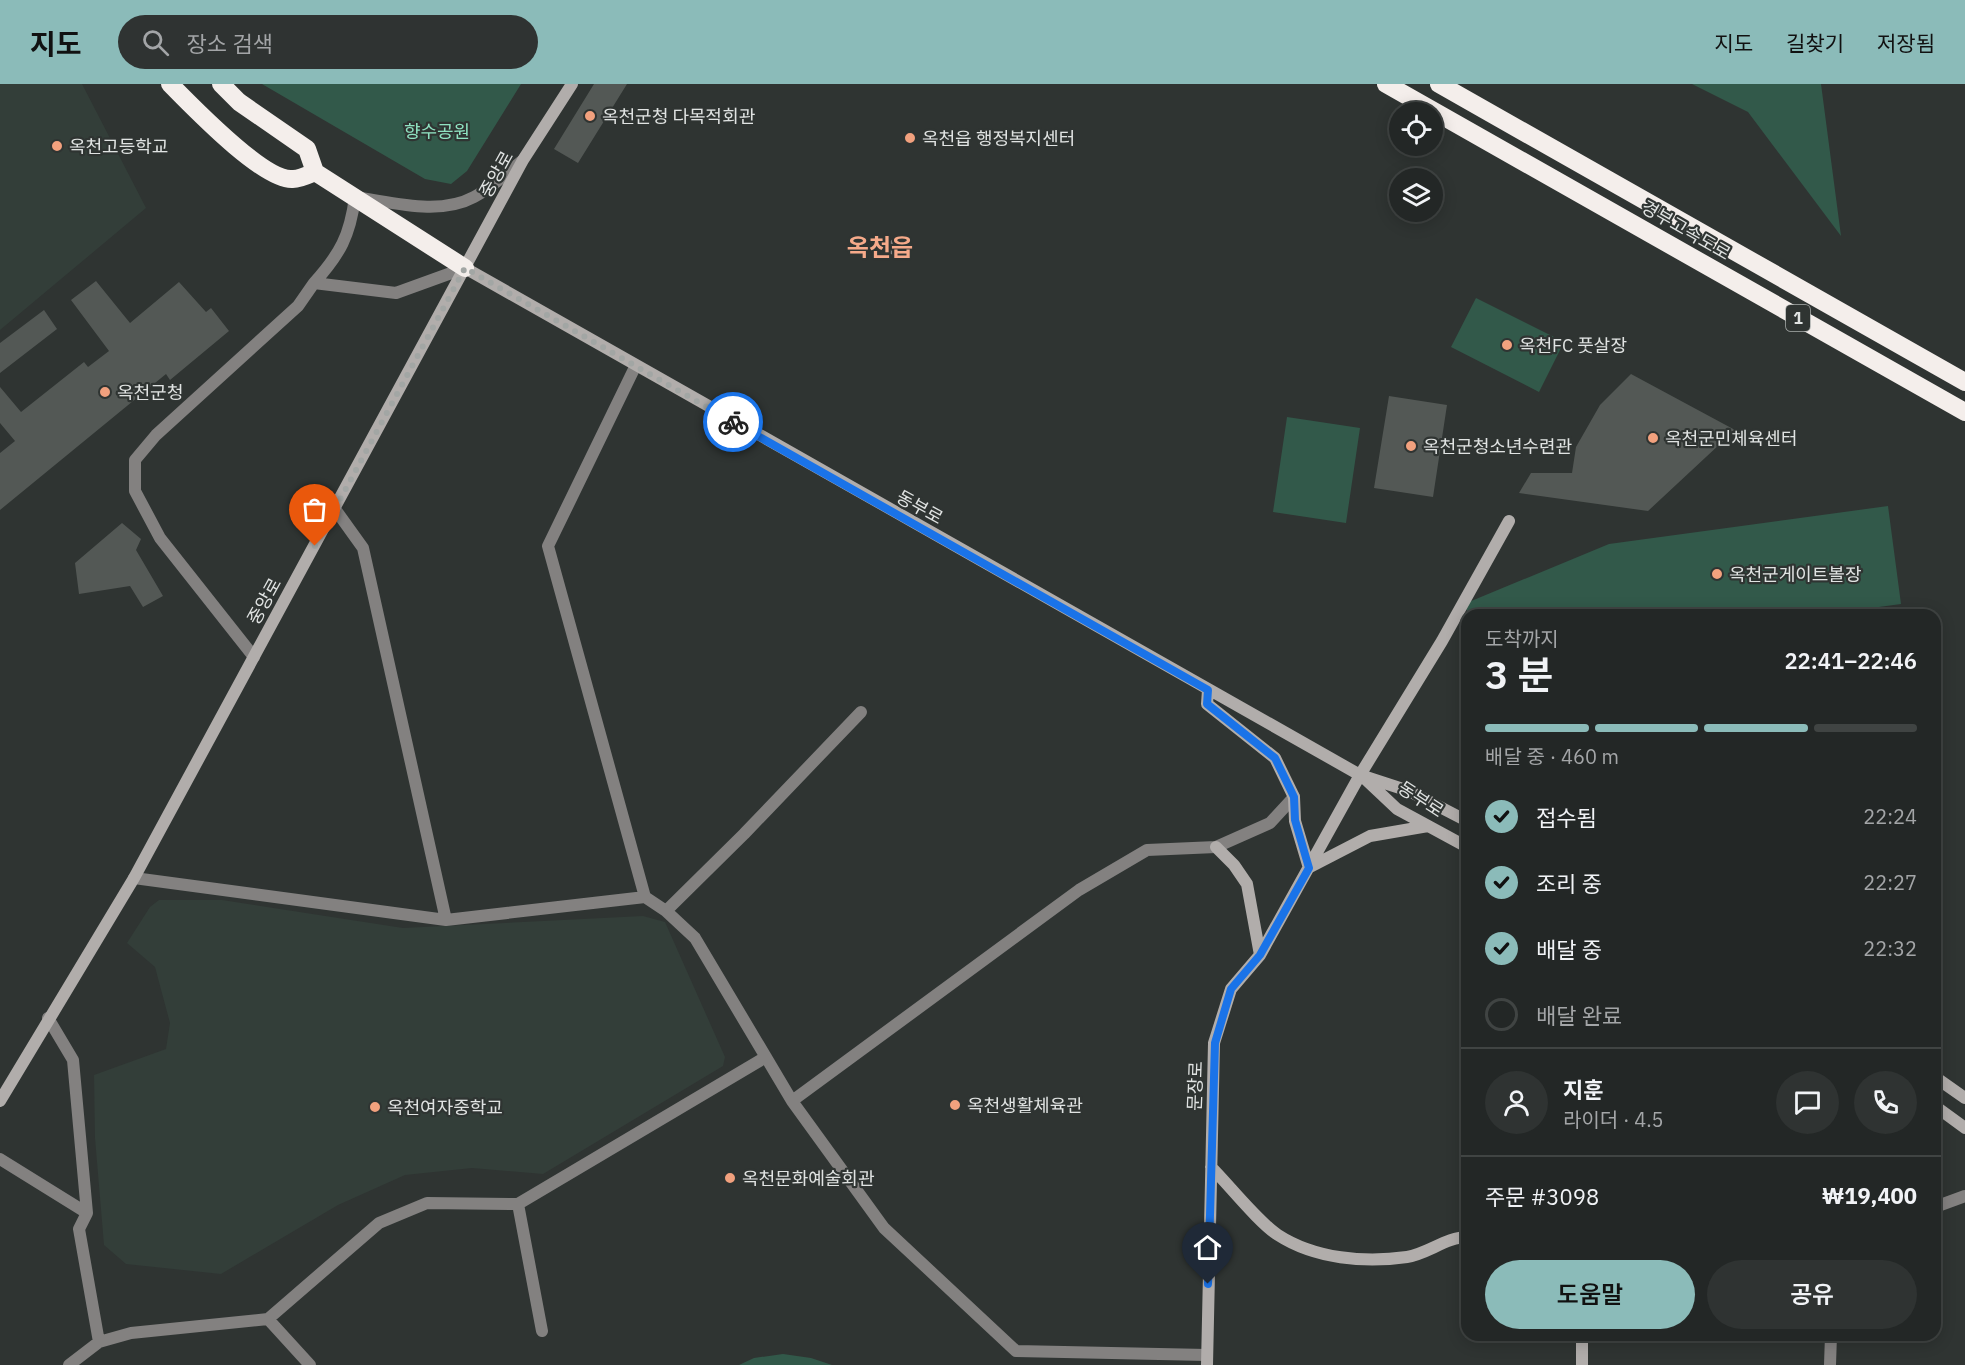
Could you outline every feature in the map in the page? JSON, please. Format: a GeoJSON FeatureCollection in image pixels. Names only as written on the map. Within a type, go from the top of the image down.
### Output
{"type":"FeatureCollection","features":[{"type":"Feature","properties":{"kind":"highway"},"geometry":{"type":"LineString","coordinates":[[170,84],[229,142],[273,172],[291,180],[315,172]]}},
{"type":"Feature","properties":{"kind":"highway"},"geometry":{"type":"LineString","coordinates":[[221,84],[239,102],[307,149],[315,172],[465,268]]}},
{"type":"Feature","properties":{"kind":"highway","name":"경부고속도로"},"geometry":{"type":"LineString","coordinates":[[1386,84],[1965,412]]}},
{"type":"Feature","properties":{"kind":"highway","name":"경부고속도로"},"geometry":{"type":"LineString","coordinates":[[1439,84],[1965,382]]}},
{"type":"Feature","properties":{"kind":"street","name":"중앙로"},"geometry":{"type":"LineString","coordinates":[[0,1101],[134,878],[523,160],[572,84]]}},
{"type":"Feature","properties":{"kind":"street"},"geometry":{"type":"LineString","coordinates":[[254,657],[160,538],[135,491],[135,460],[156,435],[298,306],[340,251],[351,225],[355,197],[427,207],[454,204],[472,198],[523,160]]}},
{"type":"Feature","properties":{"kind":"street"},"geometry":{"type":"LineString","coordinates":[[314,283],[396,293],[465,268]]}},
{"type":"Feature","properties":{"kind":"street","name":"동부로"},"geometry":{"type":"LineString","coordinates":[[465,268],[635,367],[1360,775],[1409,791],[1461,818]]}},
{"type":"Feature","properties":{"kind":"street"},"geometry":{"type":"LineString","coordinates":[[635,367],[548,546],[645,897]]}},
{"type":"Feature","properties":{"kind":"street"},"geometry":{"type":"LineString","coordinates":[[335,509],[363,548],[446,920]]}},
{"type":"Feature","properties":{"kind":"street","name":"문장로"},"geometry":{"type":"LineString","coordinates":[[1207,1360],[1215,1043],[1231,989],[1260,955],[1360,775],[1442,641],[1509,521]]}},
{"type":"Feature","properties":{"kind":"street"},"geometry":{"type":"LineString","coordinates":[[1208,690],[1207,704],[1275,758],[1294,797],[1295,820],[1309,868],[1370,836],[1429,826]]}},
{"type":"Feature","properties":{"kind":"street"},"geometry":{"type":"LineString","coordinates":[[666,911],[861,712]]}},
{"type":"Feature","properties":{"kind":"street","name":"동부로"},"geometry":{"type":"LineString","coordinates":[[1360,775],[1397,810],[1461,844]]}},
{"type":"Feature","properties":{"kind":"street"},"geometry":{"type":"LineString","coordinates":[[792,1101],[1079,890],[1147,850],[1216,847],[1270,823],[1294,797]]}},
{"type":"Feature","properties":{"kind":"street"},"geometry":{"type":"LineString","coordinates":[[1216,847],[1234,865],[1247,884],[1260,955]]}},
{"type":"Feature","properties":{"kind":"street"},"geometry":{"type":"LineString","coordinates":[[134,878],[446,920],[645,897],[666,911],[695,938],[792,1101],[884,1228],[1016,1351],[1207,1360]]}},
{"type":"Feature","properties":{"kind":"street"},"geometry":{"type":"LineString","coordinates":[[48,1018],[73,1060],[87,1213],[79,1229],[99,1342]]}},
{"type":"Feature","properties":{"kind":"street"},"geometry":{"type":"LineString","coordinates":[[69,1365],[99,1342],[130,1333],[268,1319],[379,1223],[427,1203],[518,1204],[766,1057]]}},
{"type":"Feature","properties":{"kind":"street"},"geometry":{"type":"LineString","coordinates":[[1941,1081],[1965,1098]]}},
{"type":"Feature","properties":{"kind":"street"},"geometry":{"type":"LineString","coordinates":[[1941,1110],[1965,1128]]}},
{"type":"Feature","properties":{"kind":"street"},"geometry":{"type":"LineString","coordinates":[[0,1159],[87,1213]]}},
{"type":"Feature","properties":{"kind":"street"},"geometry":{"type":"LineString","coordinates":[[1211,1167],[1277,1235],[1305,1248],[1335,1257],[1370,1259],[1408,1257],[1461,1239]]}},
{"type":"Feature","properties":{"kind":"street"},"geometry":{"type":"LineString","coordinates":[[1941,1205],[1965,1196]]}},
{"type":"Feature","properties":{"kind":"street"},"geometry":{"type":"LineString","coordinates":[[518,1204],[542,1331]]}},
{"type":"Feature","properties":{"kind":"street"},"geometry":{"type":"LineString","coordinates":[[268,1319],[310,1365]]}},
{"type":"Feature","properties":{"kind":"street"},"geometry":{"type":"LineString","coordinates":[[1582,1341],[1582,1365]]}},
{"type":"Feature","properties":{"kind":"street"},"geometry":{"type":"LineString","coordinates":[[1830,1365],[1831,1341]]}},
{"type":"Feature","properties":{"kind":"shaded area","name":"옥천고등학교"},"geometry":{"type":"Polygon","coordinates":[[[0,84],[82,84],[146,208],[0,330],[0,84]]]}},
{"type":"Feature","properties":{"kind":"shaded area","name":"옥천여자중학교"},"geometry":{"type":"Polygon","coordinates":[[[159,900],[222,900],[403,928],[643,916],[665,922],[725,1057],[723,1066],[543,1174],[472,1168],[405,1175],[338,1205],[221,1274],[126,1264],[104,1245],[95,1138],[94,1075],[166,1049],[170,1023],[155,967],[127,943],[150,907],[159,900]]]}},
{"type":"Feature","properties":{"kind":"green space","name":"향수공원"},"geometry":{"type":"Polygon","coordinates":[[[262,84],[521,84],[467,171],[451,184],[425,179],[262,84]]]}},
{"type":"Feature","properties":{"kind":"green space"},"geometry":{"type":"Polygon","coordinates":[[[1692,84],[1821,84],[1841,236],[1748,112],[1692,84]]]}},
{"type":"Feature","properties":{"kind":"green space","name":"옥천FC 풋살장"},"geometry":{"type":"Polygon","coordinates":[[[1476,298],[1564,342],[1539,392],[1451,347],[1476,298]]]}},
{"type":"Feature","properties":{"kind":"green space"},"geometry":{"type":"Polygon","coordinates":[[[1287,417],[1360,428],[1346,523],[1273,512],[1287,417]]]}},
{"type":"Feature","properties":{"kind":"green space","name":"옥천군게이트볼장"},"geometry":{"type":"Polygon","coordinates":[[[1888,506],[1901,604],[1864,609],[1466,609],[1464,604],[1609,544],[1888,506]]]}},
{"type":"Feature","properties":{"kind":"green space"},"geometry":{"type":"Polygon","coordinates":[[[783,1354],[811,1358],[832,1365],[739,1365],[754,1358],[783,1354]]]}},
{"type":"Feature","properties":{"kind":"building","name":"옥천군청 다목적회관"},"geometry":{"type":"Polygon","coordinates":[[[594,84],[627,84],[578,163],[554,149],[594,84]]]}},
{"type":"Feature","properties":{"kind":"building"},"geometry":{"type":"Polygon","coordinates":[[[96,281],[130,323],[179,282],[206,312],[211,308],[229,331],[170,380],[166,374],[0,510],[0,453],[15,441],[0,423],[0,387],[21,412],[84,362],[88,367],[109,351],[71,300],[96,281]]]}},
{"type":"Feature","properties":{"kind":"building"},"geometry":{"type":"Polygon","coordinates":[[[44,310],[57,329],[0,373],[0,343],[44,310]]]}},
{"type":"Feature","properties":{"kind":"building","name":"옥천군민체육센터"},"geometry":{"type":"Polygon","coordinates":[[[1631,374],[1735,430],[1648,511],[1519,493],[1531,473],[1572,473],[1576,447],[1600,405],[1631,374]]]}},
{"type":"Feature","properties":{"kind":"building","name":"옥천군청소년수련관"},"geometry":{"type":"Polygon","coordinates":[[[1389,396],[1447,405],[1433,497],[1374,488],[1389,396]]]}},
{"type":"Feature","properties":{"kind":"building"},"geometry":{"type":"Polygon","coordinates":[[[122,523],[141,539],[136,550],[163,596],[143,607],[130,586],[79,594],[75,563],[122,523]]]}},
{"type":"Feature","properties":{"kind":"way so far"},"geometry":{"type":"LineString","coordinates":[[315,546],[465,268],[733,422]]}},
{"type":"Feature","properties":{"kind":"place","name":"옥천군청 다목적회관"},"geometry":{"type":"Point","coordinates":[590,116]}},
{"type":"Feature","properties":{"kind":"place","name":"옥천읍 행정복지센터"},"geometry":{"type":"Point","coordinates":[910,138]}},
{"type":"Feature","properties":{"kind":"place","name":"옥천고등학교"},"geometry":{"type":"Point","coordinates":[57,146]}},
{"type":"Feature","properties":{"kind":"place","name":"옥천FC 풋살장"},"geometry":{"type":"Point","coordinates":[1507,345]}},
{"type":"Feature","properties":{"kind":"place","name":"옥천군청"},"geometry":{"type":"Point","coordinates":[105,392]}},
{"type":"Feature","properties":{"kind":"place","name":"옥천군민체육센터"},"geometry":{"type":"Point","coordinates":[1653,438]}},
{"type":"Feature","properties":{"kind":"place","name":"옥천군청소년수련관"},"geometry":{"type":"Point","coordinates":[1411,446]}},
{"type":"Feature","properties":{"kind":"place","name":"옥천군게이트볼장"},"geometry":{"type":"Point","coordinates":[1717,574]}},
{"type":"Feature","properties":{"kind":"place","name":"옥천생활체육관"},"geometry":{"type":"Point","coordinates":[955,1105]}},
{"type":"Feature","properties":{"kind":"place","name":"옥천여자중학교"},"geometry":{"type":"Point","coordinates":[375,1107]}},
{"type":"Feature","properties":{"kind":"place","name":"옥천문화예술회관"},"geometry":{"type":"Point","coordinates":[730,1178]}},
{"type":"Feature","properties":{"kind":"district","name":"옥천읍"},"geometry":{"type":"Point","coordinates":[880,247]}},
{"type":"Feature","properties":{"kind":"route"},"geometry":{"type":"LineString","coordinates":[[733,422],[1208,690],[1207,704],[1251,736],[1275,758],[1285,776],[1294,797],[1295,820],[1309,868],[1260,955],[1231,989],[1215,1043],[1208,1284]]}}]}
